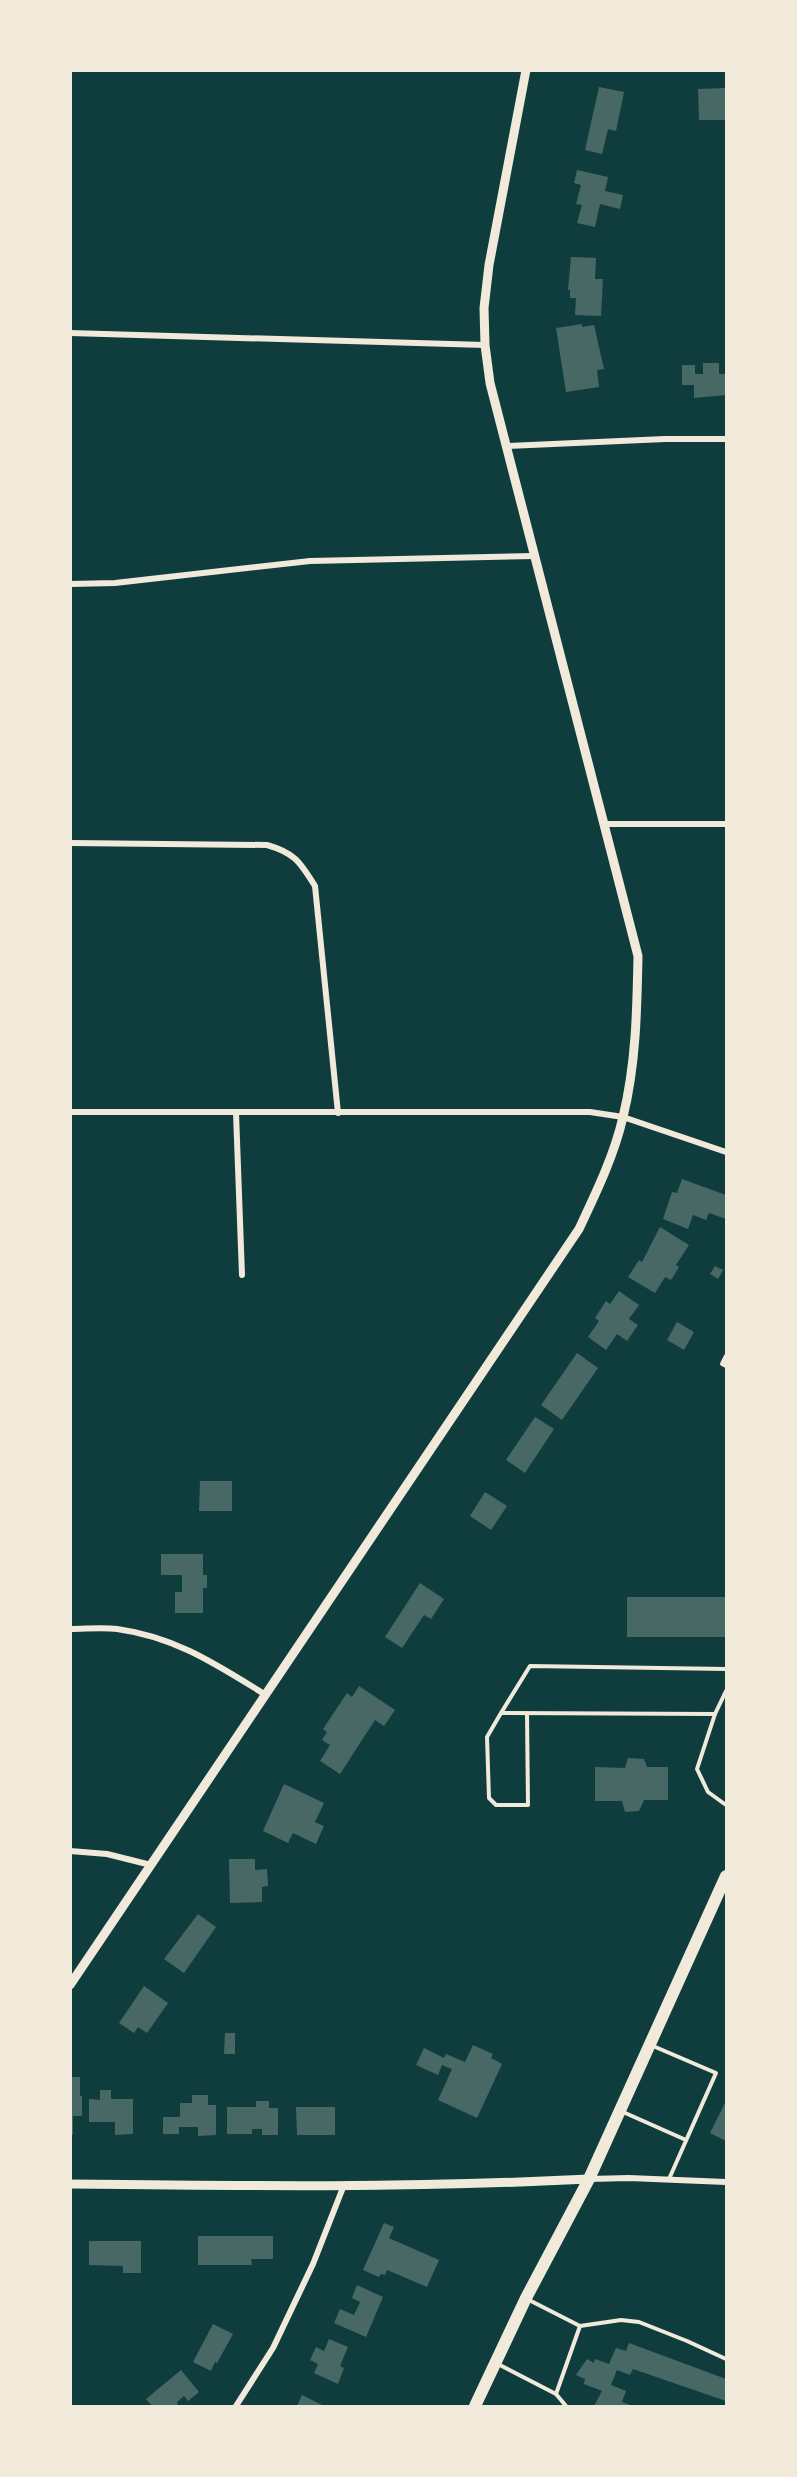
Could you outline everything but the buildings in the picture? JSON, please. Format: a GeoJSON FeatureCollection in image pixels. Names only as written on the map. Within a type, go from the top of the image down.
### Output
{"type":"FeatureCollection","features":[{"type":"Feature","properties":{"kind":"main road"},"geometry":{"type":"LineString","coordinates":[[475,2406],[526,2298],[589,2179],[726,1876]]}},
{"type":"Feature","properties":{"kind":"street"},"geometry":{"type":"LineString","coordinates":[[70,1985],[579,1229],[602,1179],[623,1117],[636,1038],[638,956],[606,824],[490,383],[485,345],[484,308],[489,265],[526,70]]}},
{"type":"Feature","properties":{"kind":"street"},"geometry":{"type":"LineString","coordinates":[[70,333],[485,345]]}},
{"type":"Feature","properties":{"kind":"street"},"geometry":{"type":"LineString","coordinates":[[506,446],[665,439],[726,439]]}},
{"type":"Feature","properties":{"kind":"street"},"geometry":{"type":"LineString","coordinates":[[70,584],[115,583],[310,561],[535,556]]}},
{"type":"Feature","properties":{"kind":"street"},"geometry":{"type":"LineString","coordinates":[[606,824],[726,824]]}},
{"type":"Feature","properties":{"kind":"street"},"geometry":{"type":"LineString","coordinates":[[70,843],[267,844],[284,850],[298,859],[315,886],[338,1113]]}},
{"type":"Feature","properties":{"kind":"street"},"geometry":{"type":"LineString","coordinates":[[70,1112],[590,1112],[623,1117],[726,1152]]}},
{"type":"Feature","properties":{"kind":"street"},"geometry":{"type":"LineString","coordinates":[[236,1113],[243,1275]]}},
{"type":"Feature","properties":{"kind":"street"},"geometry":{"type":"LineString","coordinates":[[70,1629],[115,1629],[148,1635],[199,1653],[266,1695]]}},
{"type":"Feature","properties":{"kind":"street"},"geometry":{"type":"LineString","coordinates":[[70,1851],[106,1854],[151,1865]]}},
{"type":"Feature","properties":{"kind":"street"},"geometry":{"type":"LineString","coordinates":[[70,2184],[344,2185],[510,2183],[589,2179],[726,2182]]}},
{"type":"Feature","properties":{"kind":"street"},"geometry":{"type":"LineString","coordinates":[[236,2406],[273,2348],[313,2264],[344,2185]]}},
{"type":"Feature","properties":{"kind":"lane"},"geometry":{"type":"LineString","coordinates":[[724,1365],[726,1356]]}},
{"type":"Feature","properties":{"kind":"lane"},"geometry":{"type":"LineString","coordinates":[[527,1713],[528,1805],[496,1805],[489,1797],[488,1737],[530,1666],[726,1669]]}},
{"type":"Feature","properties":{"kind":"lane"},"geometry":{"type":"LineString","coordinates":[[726,1692],[715,1714],[697,1769],[708,1792],[726,1805]]}},
{"type":"Feature","properties":{"kind":"lane"},"geometry":{"type":"LineString","coordinates":[[501,1713],[715,1714]]}},
{"type":"Feature","properties":{"kind":"lane"},"geometry":{"type":"LineString","coordinates":[[650,2045],[716,2073],[669,2180]]}},
{"type":"Feature","properties":{"kind":"lane"},"geometry":{"type":"LineString","coordinates":[[620,2110],[686,2140]]}},
{"type":"Feature","properties":{"kind":"lane"},"geometry":{"type":"LineString","coordinates":[[526,2298],[580,2326],[621,2320],[639,2322],[726,2359]]}},
{"type":"Feature","properties":{"kind":"lane"},"geometry":{"type":"LineString","coordinates":[[556,2394],[580,2326]]}},
{"type":"Feature","properties":{"kind":"lane"},"geometry":{"type":"LineString","coordinates":[[496,2363],[556,2394],[566,2406]]}}]}
